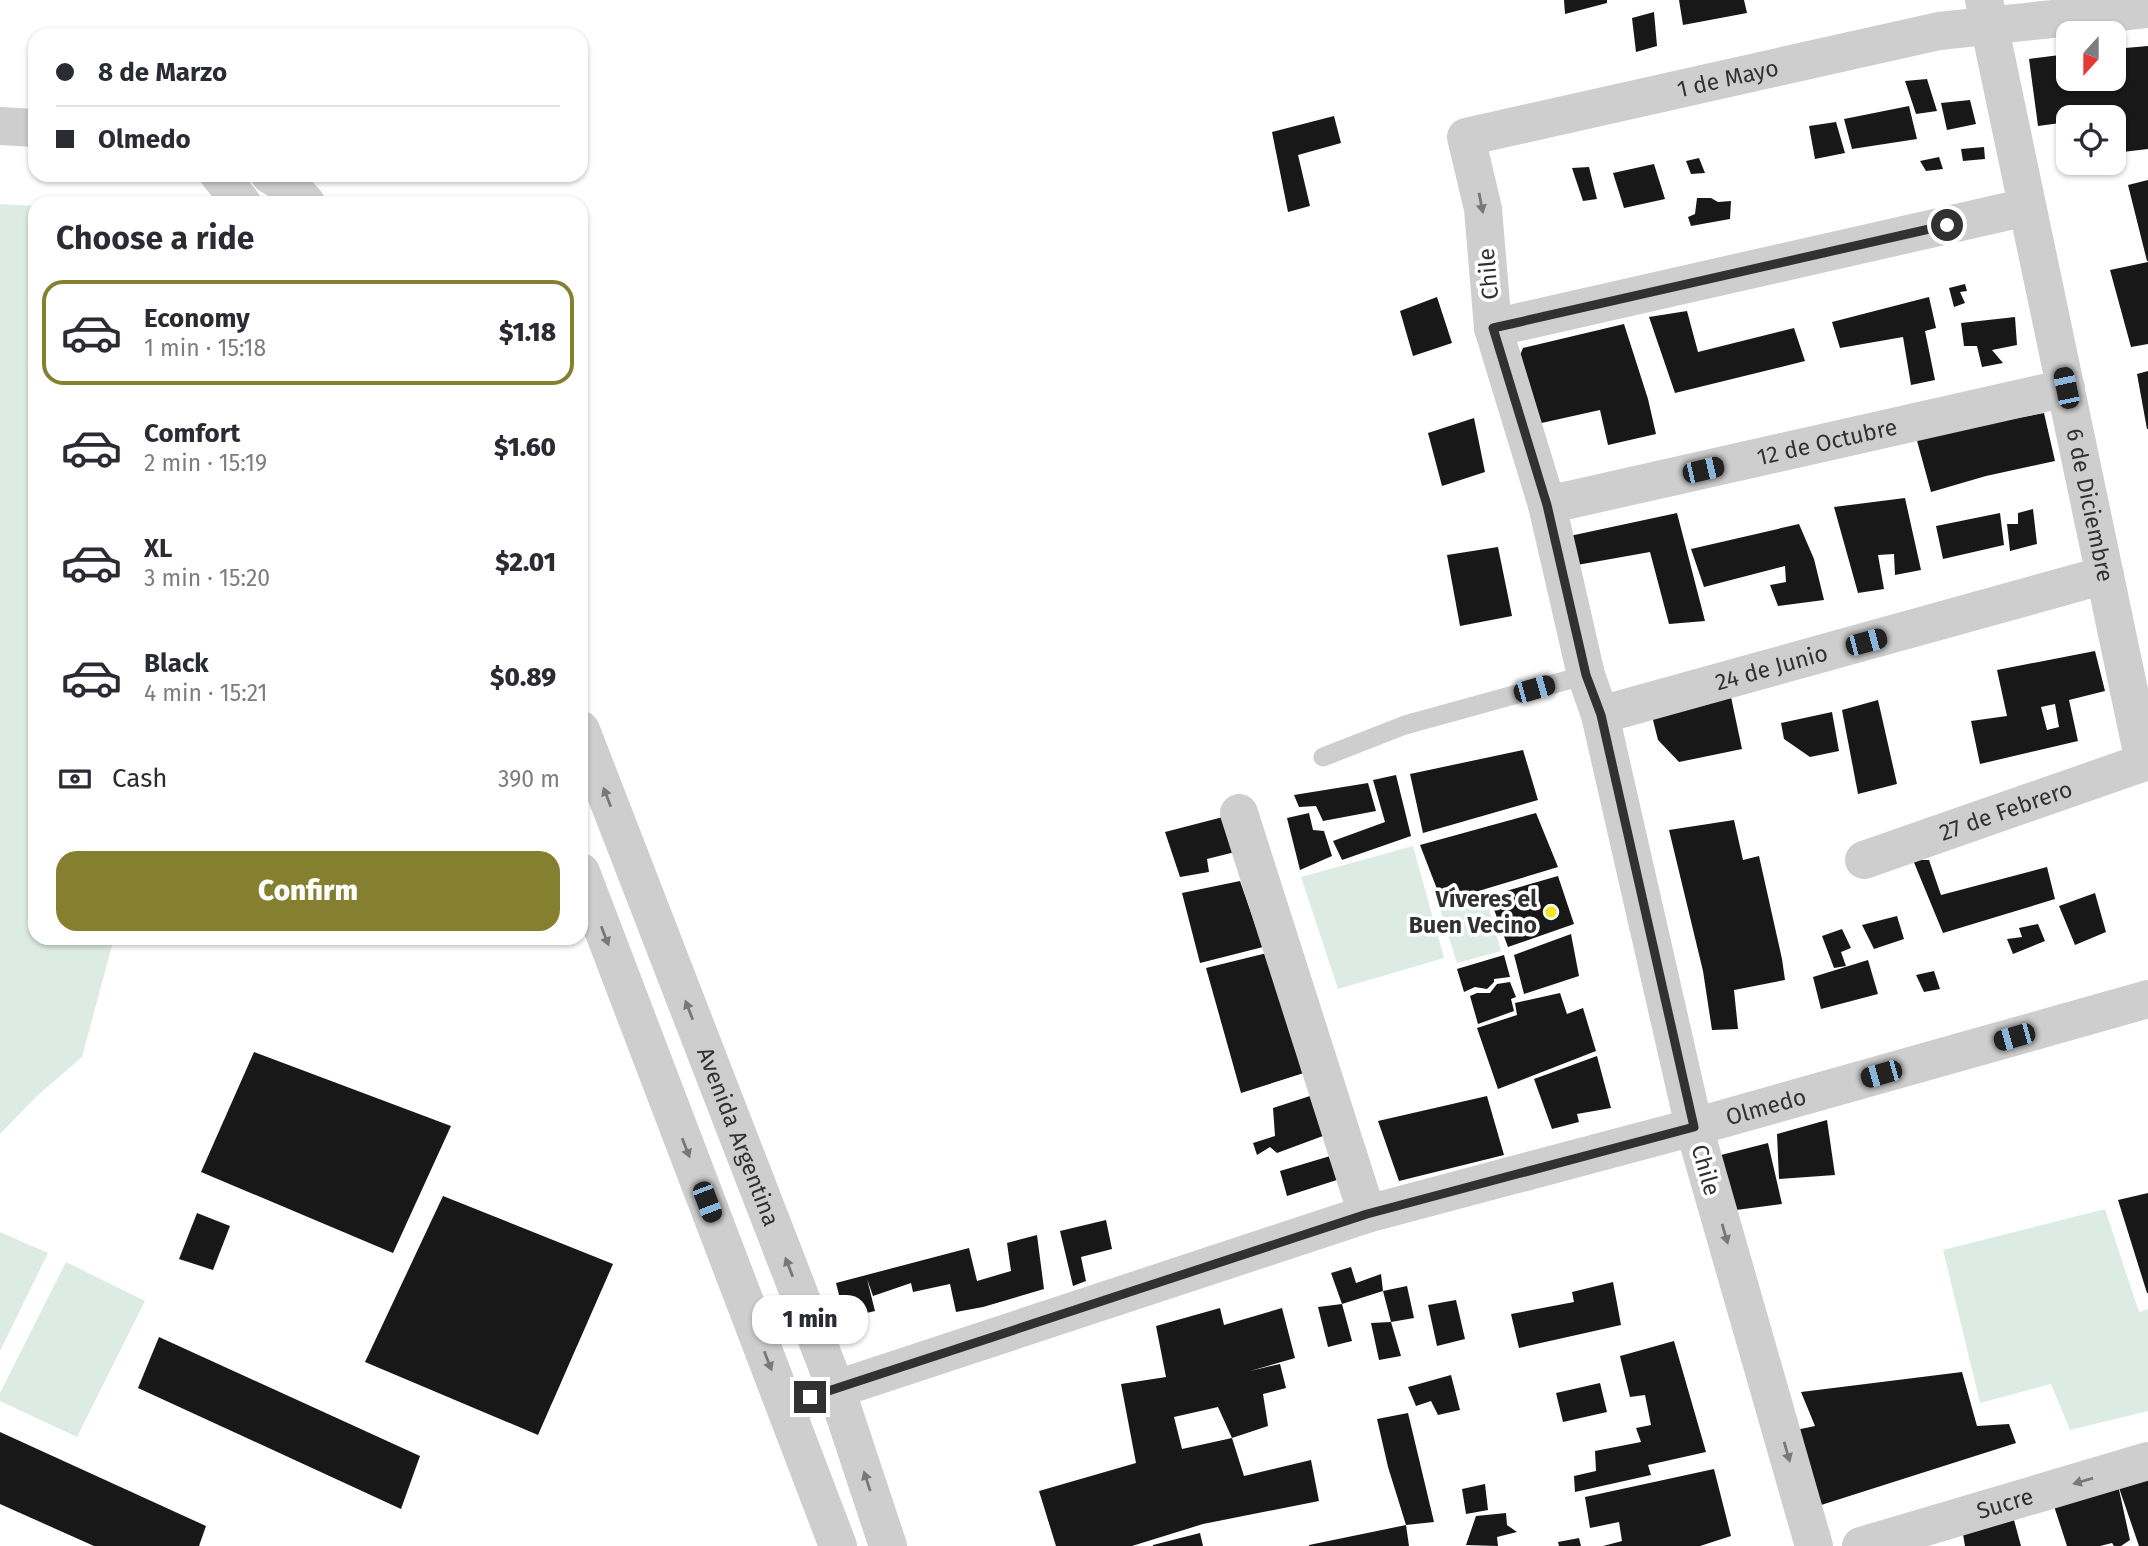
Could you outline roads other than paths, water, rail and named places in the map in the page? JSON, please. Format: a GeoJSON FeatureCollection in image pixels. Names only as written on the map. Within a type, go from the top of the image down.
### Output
{"type":"FeatureCollection","features":[{"type":"Feature","properties":{"kind":"street","name":"1 de Mayo"},"geometry":{"type":"LineString","coordinates":[[1466,137],[1939,31],[1987,14],[2148,9]]}},
{"type":"Feature","properties":{"kind":"street","name":"6 de Diciembre"},"geometry":{"type":"LineString","coordinates":[[1987,14],[2146,762]]}},
{"type":"Feature","properties":{"kind":"street"},"geometry":{"type":"LineString","coordinates":[[0,126],[28,128]]}},
{"type":"Feature","properties":{"kind":"street","name":"Chile"},"geometry":{"type":"LineString","coordinates":[[1466,137],[1483,209],[1493,328],[1547,505],[1586,675],[1601,715],[1694,1127],[1814,1546]]}},
{"type":"Feature","properties":{"kind":"street"},"geometry":{"type":"LineString","coordinates":[[225,182],[236,196]]}},
{"type":"Feature","properties":{"kind":"street"},"geometry":{"type":"LineString","coordinates":[[282,182],[300,196]]}},
{"type":"Feature","properties":{"kind":"street"},"geometry":{"type":"LineString","coordinates":[[1493,328],[2028,207]]}},
{"type":"Feature","properties":{"kind":"street","name":"12 de Octubre"},"geometry":{"type":"LineString","coordinates":[[1547,505],[2066,388]]}},
{"type":"Feature","properties":{"kind":"street","name":"24 de Junio"},"geometry":{"type":"LineString","coordinates":[[1601,715],[2105,575]]}},
{"type":"Feature","properties":{"kind":"street","name":"Avenida Argentina"},"geometry":{"type":"LineString","coordinates":[[588,748],[836,1389],[888,1546]]}},
{"type":"Feature","properties":{"kind":"street","name":"27 de Febrero"},"geometry":{"type":"LineString","coordinates":[[1864,860],[2146,762]]}},
{"type":"Feature","properties":{"kind":"street"},"geometry":{"type":"LineString","coordinates":[[1239,813],[1367,1214]]}},
{"type":"Feature","properties":{"kind":"street"},"geometry":{"type":"LineString","coordinates":[[588,890],[838,1546]]}},
{"type":"Feature","properties":{"kind":"street","name":"Olmedo"},"geometry":{"type":"LineString","coordinates":[[785,1406],[1367,1214],[1694,1127],[2148,999]]}},
{"type":"Feature","properties":{"kind":"street","name":"Sucre"},"geometry":{"type":"LineString","coordinates":[[1861,1546],[2148,1461]]}},
{"type":"Feature","properties":{"kind":"lane"},"geometry":{"type":"LineString","coordinates":[[1323,757],[1405,725],[1586,675]]}},
{"type":"Feature","properties":{"kind":"place","name":"Víveres el Buen Vecino"},"geometry":{"type":"Point","coordinates":[1551,912]}}]}
